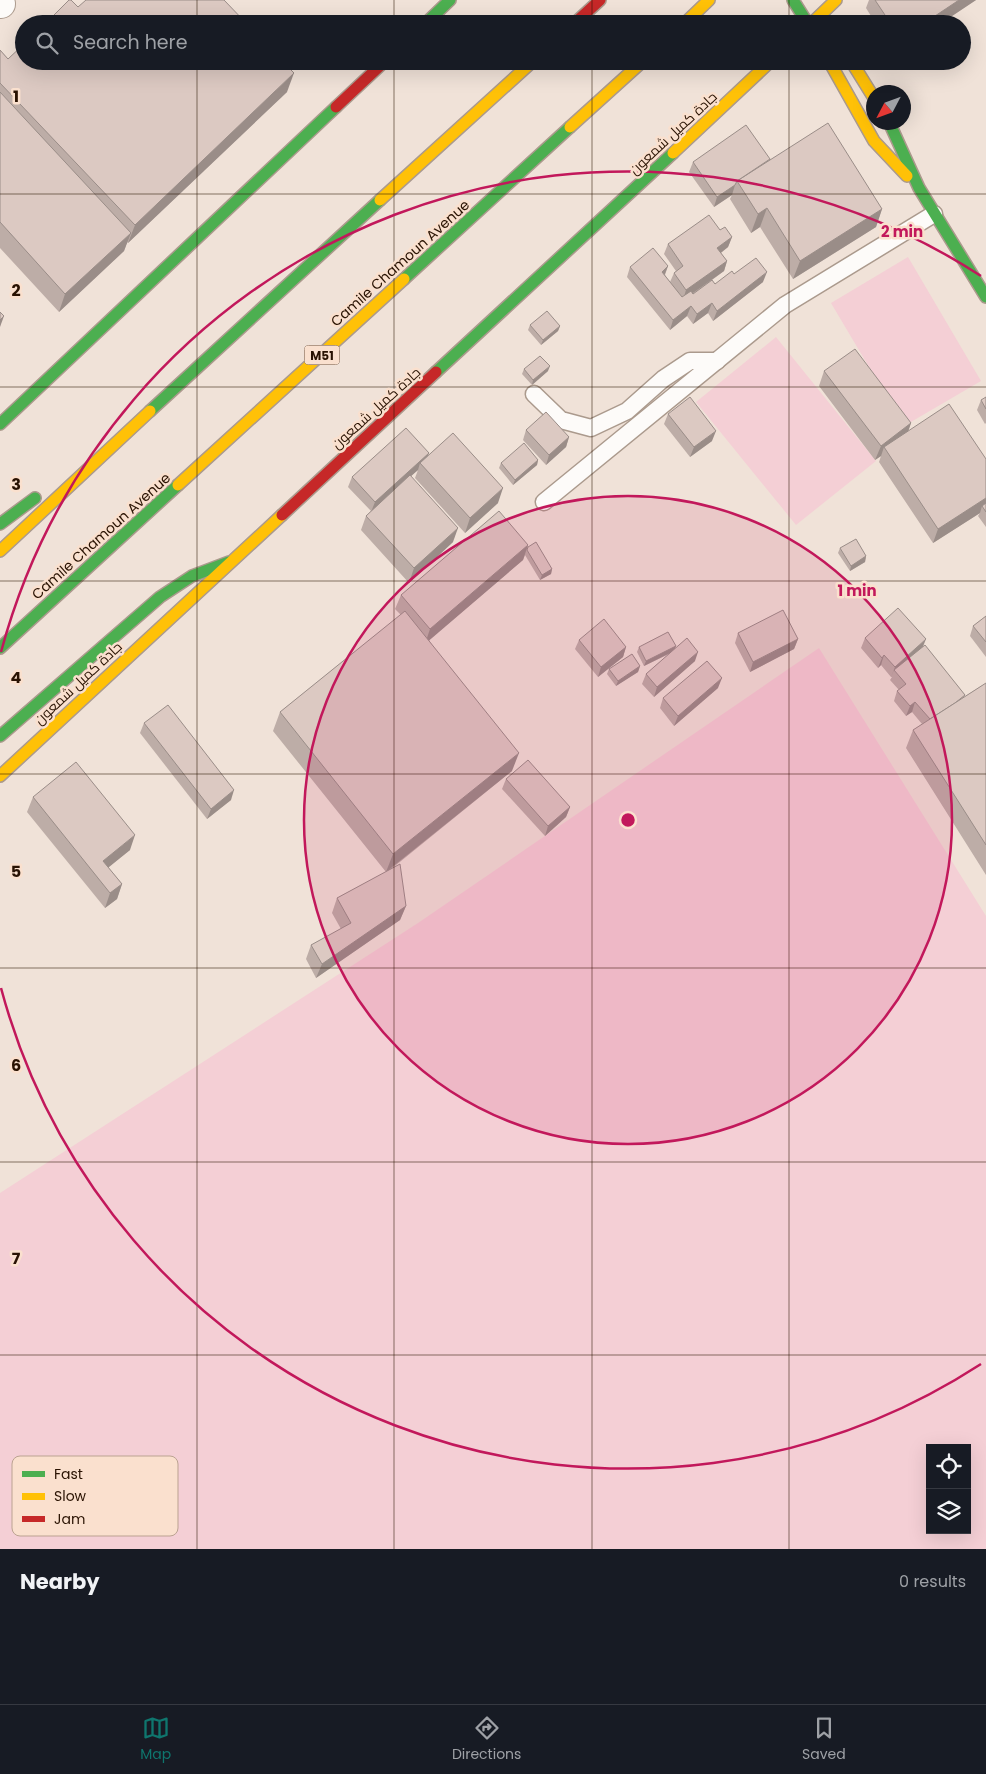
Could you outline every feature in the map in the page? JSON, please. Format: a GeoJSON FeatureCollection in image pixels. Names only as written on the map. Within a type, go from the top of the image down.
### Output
{"type":"FeatureCollection","features":[{"type":"Feature","properties":{"kind":"main road"},"geometry":{"type":"LineString","coordinates":[[434,15],[450,0]]}},
{"type":"Feature","properties":{"kind":"main road"},"geometry":{"type":"LineString","coordinates":[[584,15],[600,0]]}},
{"type":"Feature","properties":{"kind":"main road"},"geometry":{"type":"LineString","coordinates":[[694,15],[710,0]]}},
{"type":"Feature","properties":{"kind":"main road"},"geometry":{"type":"LineString","coordinates":[[814,0],[823,15]]}},
{"type":"Feature","properties":{"kind":"main road"},"geometry":{"type":"LineString","coordinates":[[827,15],[836,0]]}},
{"type":"Feature","properties":{"kind":"main road"},"geometry":{"type":"LineString","coordinates":[[795,3],[804,15]]}},
{"type":"Feature","properties":{"kind":"main road"},"geometry":{"type":"LineString","coordinates":[[0,424],[375,70]]}},
{"type":"Feature","properties":{"kind":"main road"},"geometry":{"type":"LineString","coordinates":[[0,552],[523,70]]}},
{"type":"Feature","properties":{"kind":"main road","name":"Camile Chamoun Avenue"},"geometry":{"type":"LineString","coordinates":[[0,648],[633,70]]}},
{"type":"Feature","properties":{"kind":"main road","name":"جادة كميل شمعون"},"geometry":{"type":"LineString","coordinates":[[0,776],[229,562],[473,340],[761,70]]}},
{"type":"Feature","properties":{"kind":"main road"},"geometry":{"type":"LineString","coordinates":[[834,70],[874,141],[919,188]]}},
{"type":"Feature","properties":{"kind":"main road"},"geometry":{"type":"LineString","coordinates":[[857,70],[866,85]]}},
{"type":"Feature","properties":{"kind":"main road"},"geometry":{"type":"LineString","coordinates":[[894,130],[919,188],[986,297]]}},
{"type":"Feature","properties":{"kind":"main road"},"geometry":{"type":"LineString","coordinates":[[0,524],[139,422]]}},
{"type":"Feature","properties":{"kind":"main road"},"geometry":{"type":"LineString","coordinates":[[0,736],[160,597],[192,576],[229,562]]}},
{"type":"Feature","properties":{"kind":"lane"},"geometry":{"type":"LineString","coordinates":[[544,502],[785,305],[934,214]]}},
{"type":"Feature","properties":{"kind":"lane"},"geometry":{"type":"LineString","coordinates":[[534,394],[561,420],[591,428],[627,411],[663,379],[690,361],[717,361]]}},
{"type":"Feature","properties":{"kind":"shaded area"},"geometry":{"type":"Polygon","coordinates":[[[908,257],[981,381],[904,426],[831,303],[908,257]]]}},
{"type":"Feature","properties":{"kind":"shaded area"},"geometry":{"type":"Polygon","coordinates":[[[776,337],[876,461],[796,525],[696,402],[776,337]]]}},
{"type":"Feature","properties":{"kind":"shaded area"},"geometry":{"type":"Polygon","coordinates":[[[819,648],[986,916],[986,1549],[0,1549],[0,1193],[418,923],[819,648]]]}},
{"type":"Feature","properties":{"kind":"building"},"geometry":{"type":"Polygon","coordinates":[[[69,0],[78,7],[86,0],[224,0],[238,15],[54,15],[69,0]]]}},
{"type":"Feature","properties":{"kind":"building"},"geometry":{"type":"Polygon","coordinates":[[[875,0],[959,0],[936,15],[885,15],[875,0]]]}},
{"type":"Feature","properties":{"kind":"building"},"geometry":{"type":"Polygon","coordinates":[[[0,50],[8,59],[15,52],[15,70],[291,70],[294,73],[135,225],[0,83],[0,50]]]}},
{"type":"Feature","properties":{"kind":"building"},"geometry":{"type":"Polygon","coordinates":[[[0,92],[131,233],[65,294],[0,222],[0,92]]]}},
{"type":"Feature","properties":{"kind":"building"},"geometry":{"type":"Polygon","coordinates":[[[828,123],[882,209],[800,261],[767,208],[758,214],[737,181],[828,123]]]}},
{"type":"Feature","properties":{"kind":"building"},"geometry":{"type":"Polygon","coordinates":[[[746,125],[770,159],[717,197],[693,162],[746,125]]]}},
{"type":"Feature","properties":{"kind":"building"},"geometry":{"type":"Polygon","coordinates":[[[709,215],[720,230],[725,227],[732,237],[717,248],[727,261],[686,290],[674,273],[683,266],[668,244],[709,215]]]}},
{"type":"Feature","properties":{"kind":"building"},"geometry":{"type":"Polygon","coordinates":[[[653,248],[668,266],[662,272],[682,297],[691,291],[693,294],[712,280],[715,284],[732,271],[734,274],[756,258],[767,272],[717,311],[712,303],[697,314],[691,306],[673,320],[630,267],[653,248]]]}},
{"type":"Feature","properties":{"kind":"building"},"geometry":{"type":"Polygon","coordinates":[[[547,311],[560,326],[543,340],[530,325],[547,311]]]}},
{"type":"Feature","properties":{"kind":"building"},"geometry":{"type":"Polygon","coordinates":[[[0,312],[4,316],[0,320],[0,312]]]}},
{"type":"Feature","properties":{"kind":"building"},"geometry":{"type":"Polygon","coordinates":[[[855,349],[911,423],[881,446],[824,371],[855,349]]]}},
{"type":"Feature","properties":{"kind":"building"},"geometry":{"type":"Polygon","coordinates":[[[540,356],[550,366],[533,380],[524,369],[540,356]]]}},
{"type":"Feature","properties":{"kind":"building"},"geometry":{"type":"Polygon","coordinates":[[[690,397],[716,431],[694,447],[668,414],[690,397]]]}},
{"type":"Feature","properties":{"kind":"building"},"geometry":{"type":"Polygon","coordinates":[[[986,397],[986,409],[981,400],[986,397]]]}},
{"type":"Feature","properties":{"kind":"building"},"geometry":{"type":"Polygon","coordinates":[[[949,404],[986,459],[986,498],[938,529],[884,447],[949,404]]]}},
{"type":"Feature","properties":{"kind":"building"},"geometry":{"type":"Polygon","coordinates":[[[546,412],[569,437],[549,455],[526,430],[546,412]]]}},
{"type":"Feature","properties":{"kind":"building"},"geometry":{"type":"Polygon","coordinates":[[[406,428],[429,453],[375,502],[352,477],[406,428]]]}},
{"type":"Feature","properties":{"kind":"building"},"geometry":{"type":"Polygon","coordinates":[[[453,433],[503,488],[470,518],[420,463],[453,433]]]}},
{"type":"Feature","properties":{"kind":"building"},"geometry":{"type":"Polygon","coordinates":[[[524,443],[538,460],[515,480],[501,463],[524,443]]]}},
{"type":"Feature","properties":{"kind":"building"},"geometry":{"type":"Polygon","coordinates":[[[410,475],[458,528],[414,568],[366,516],[410,475]]]}},
{"type":"Feature","properties":{"kind":"building"},"geometry":{"type":"Polygon","coordinates":[[[986,503],[986,512],[982,506],[986,503]]]}},
{"type":"Feature","properties":{"kind":"building"},"geometry":{"type":"Polygon","coordinates":[[[499,511],[528,545],[430,629],[401,595],[499,511]]]}},
{"type":"Feature","properties":{"kind":"building"},"geometry":{"type":"Polygon","coordinates":[[[856,539],[866,556],[851,566],[840,548],[856,539]]]}},
{"type":"Feature","properties":{"kind":"building"},"geometry":{"type":"Polygon","coordinates":[[[536,542],[552,569],[542,575],[527,550],[528,547],[536,542]]]}},
{"type":"Feature","properties":{"kind":"building"},"geometry":{"type":"Polygon","coordinates":[[[898,608],[926,639],[895,667],[884,655],[882,658],[865,638],[898,608]]]}},
{"type":"Feature","properties":{"kind":"building"},"geometry":{"type":"Polygon","coordinates":[[[783,610],[798,639],[753,662],[738,633],[783,610]]]}},
{"type":"Feature","properties":{"kind":"building"},"geometry":{"type":"Polygon","coordinates":[[[405,611],[519,753],[393,854],[280,712],[405,611]]]}},
{"type":"Feature","properties":{"kind":"building"},"geometry":{"type":"Polygon","coordinates":[[[986,616],[986,642],[973,626],[986,616]]]}},
{"type":"Feature","properties":{"kind":"building"},"geometry":{"type":"Polygon","coordinates":[[[604,619],[626,647],[601,667],[579,640],[604,619]]]}},
{"type":"Feature","properties":{"kind":"building"},"geometry":{"type":"Polygon","coordinates":[[[668,632],[676,646],[646,661],[639,647],[668,632]]]}},
{"type":"Feature","properties":{"kind":"building"},"geometry":{"type":"Polygon","coordinates":[[[687,638],[698,652],[657,687],[646,674],[687,638]]]}},
{"type":"Feature","properties":{"kind":"building"},"geometry":{"type":"Polygon","coordinates":[[[925,645],[965,695],[930,719],[915,702],[910,706],[897,691],[906,684],[894,670],[925,645]]]}},
{"type":"Feature","properties":{"kind":"building"},"geometry":{"type":"Polygon","coordinates":[[[632,654],[640,666],[618,681],[609,669],[632,654]]]}},
{"type":"Feature","properties":{"kind":"building"},"geometry":{"type":"Polygon","coordinates":[[[707,661],[722,678],[678,716],[663,698],[707,661]]]}},
{"type":"Feature","properties":{"kind":"building"},"geometry":{"type":"Polygon","coordinates":[[[986,683],[986,845],[913,730],[986,683]]]}},
{"type":"Feature","properties":{"kind":"building"},"geometry":{"type":"Polygon","coordinates":[[[168,705],[234,790],[211,809],[144,723],[168,705]]]}},
{"type":"Feature","properties":{"kind":"building"},"geometry":{"type":"Polygon","coordinates":[[[528,760],[570,807],[548,826],[506,779],[528,760]]]}},
{"type":"Feature","properties":{"kind":"building"},"geometry":{"type":"Polygon","coordinates":[[[76,762],[135,835],[103,861],[122,884],[110,893],[33,797],[76,762]]]}},
{"type":"Feature","properties":{"kind":"building"},"geometry":{"type":"Polygon","coordinates":[[[400,864],[406,906],[322,964],[311,945],[351,923],[337,898],[400,864]]]}},
{"type":"Feature","properties":{"kind":"traffic: fast"},"geometry":{"type":"LineString","coordinates":[[434,15],[450,0]]}},
{"type":"Feature","properties":{"kind":"traffic: fast"},"geometry":{"type":"LineString","coordinates":[[793,0],[802,15]]}},
{"type":"Feature","properties":{"kind":"traffic: fast"},"geometry":{"type":"LineString","coordinates":[[0,424],[336,107]]}},
{"type":"Feature","properties":{"kind":"traffic: fast"},"geometry":{"type":"LineString","coordinates":[[404,279],[570,127]]}},
{"type":"Feature","properties":{"kind":"traffic: fast"},"geometry":{"type":"LineString","coordinates":[[893,130],[919,188],[986,297]]}},
{"type":"Feature","properties":{"kind":"traffic: fast"},"geometry":{"type":"LineString","coordinates":[[436,372],[673,153]]}},
{"type":"Feature","properties":{"kind":"traffic: fast"},"geometry":{"type":"LineString","coordinates":[[150,411],[380,200]]}},
{"type":"Feature","properties":{"kind":"traffic: fast"},"geometry":{"type":"LineString","coordinates":[[0,648],[178,485]]}},
{"type":"Feature","properties":{"kind":"traffic: fast"},"geometry":{"type":"LineString","coordinates":[[0,524],[35,498]]}},
{"type":"Feature","properties":{"kind":"traffic: fast"},"geometry":{"type":"LineString","coordinates":[[0,736],[160,597],[192,576],[229,562]]}},
{"type":"Feature","properties":{"kind":"traffic: slow"},"geometry":{"type":"LineString","coordinates":[[693,15],[709,0]]}},
{"type":"Feature","properties":{"kind":"traffic: slow"},"geometry":{"type":"LineString","coordinates":[[820,15],[836,0]]}},
{"type":"Feature","properties":{"kind":"traffic: slow"},"geometry":{"type":"LineString","coordinates":[[380,200],[523,70]]}},
{"type":"Feature","properties":{"kind":"traffic: slow"},"geometry":{"type":"LineString","coordinates":[[570,127],[633,70]]}},
{"type":"Feature","properties":{"kind":"traffic: slow"},"geometry":{"type":"LineString","coordinates":[[673,153],[761,70]]}},
{"type":"Feature","properties":{"kind":"traffic: slow"},"geometry":{"type":"LineString","coordinates":[[834,70],[874,141],[907,176]]}},
{"type":"Feature","properties":{"kind":"traffic: slow"},"geometry":{"type":"LineString","coordinates":[[857,70],[866,85]]}},
{"type":"Feature","properties":{"kind":"traffic: slow"},"geometry":{"type":"LineString","coordinates":[[178,485],[404,279]]}},
{"type":"Feature","properties":{"kind":"traffic: slow"},"geometry":{"type":"LineString","coordinates":[[0,551],[150,411]]}},
{"type":"Feature","properties":{"kind":"traffic: slow"},"geometry":{"type":"LineString","coordinates":[[0,776],[282,515]]}},
{"type":"Feature","properties":{"kind":"traffic: jam"},"geometry":{"type":"LineString","coordinates":[[584,15],[600,0]]}},
{"type":"Feature","properties":{"kind":"traffic: jam"},"geometry":{"type":"LineString","coordinates":[[336,107],[375,70]]}},
{"type":"Feature","properties":{"kind":"traffic: jam"},"geometry":{"type":"LineString","coordinates":[[282,515],[436,372]]}}]}
